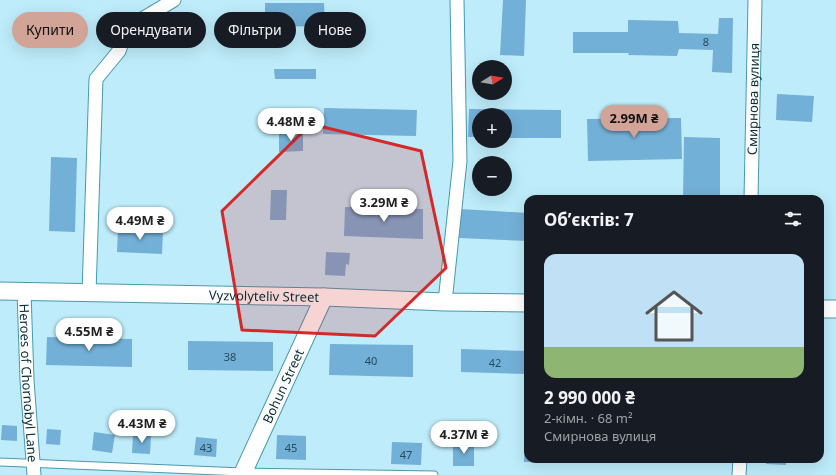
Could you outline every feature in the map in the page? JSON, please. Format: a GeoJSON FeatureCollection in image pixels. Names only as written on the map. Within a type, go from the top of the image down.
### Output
{"type":"FeatureCollection","features":[{"type":"Feature","properties":{"kind":"street"},"geometry":{"type":"LineString","coordinates":[[89,293],[96,79],[119,51],[127,28],[174,0]]}},
{"type":"Feature","properties":{"kind":"street"},"geometry":{"type":"LineString","coordinates":[[445,302],[460,161],[457,0]]}},
{"type":"Feature","properties":{"kind":"street","name":"Смирнова вулиця"},"geometry":{"type":"LineString","coordinates":[[751,195],[755,0]]}},
{"type":"Feature","properties":{"kind":"street","name":"Vyzvolyteliv Street"},"geometry":{"type":"LineString","coordinates":[[0,291],[324,297],[445,302],[524,303]]}},
{"type":"Feature","properties":{"kind":"street","name":"Heroes of Chornobyl Lane"},"geometry":{"type":"LineString","coordinates":[[24,292],[27,380],[33,469]]}},
{"type":"Feature","properties":{"kind":"street","name":"Bohun Street"},"geometry":{"type":"LineString","coordinates":[[242,474],[324,297]]}},
{"type":"Feature","properties":{"kind":"street"},"geometry":{"type":"LineString","coordinates":[[824,309],[836,309]]}},
{"type":"Feature","properties":{"kind":"street"},"geometry":{"type":"LineString","coordinates":[[739,475],[740,463]]}},
{"type":"Feature","properties":{"kind":"lane"},"geometry":{"type":"LineString","coordinates":[[0,462],[33,469],[242,474],[434,475]]}},
{"type":"Feature","properties":{"kind":"highlighted area"},"geometry":{"type":"Polygon","coordinates":[[[311,124],[421,151],[446,268],[375,336],[242,330],[222,211],[311,124]]]}},
{"type":"Feature","properties":{"kind":"building"},"geometry":{"type":"Polygon","coordinates":[[[503,0],[526,0],[524,56],[500,55],[503,0]]]}},
{"type":"Feature","properties":{"kind":"building"},"geometry":{"type":"Polygon","coordinates":[[[265,3],[324,3],[324,12],[304,12],[304,26],[296,26],[296,12],[265,12],[265,3]]]}},
{"type":"Feature","properties":{"kind":"building"},"geometry":{"type":"Polygon","coordinates":[[[719,18],[733,18],[732,73],[712,72],[713,50],[679,49],[677,56],[628,55],[629,53],[573,53],[573,32],[628,32],[628,20],[678,21],[679,33],[718,34],[719,18]]]}},
{"type":"Feature","properties":{"kind":"building"},"geometry":{"type":"Polygon","coordinates":[[[274,69],[316,69],[316,79],[275,79],[274,69]]]}},
{"type":"Feature","properties":{"kind":"building"},"geometry":{"type":"Polygon","coordinates":[[[777,94],[814,96],[812,122],[776,120],[777,94]]]}},
{"type":"Feature","properties":{"kind":"building"},"geometry":{"type":"Polygon","coordinates":[[[324,108],[417,110],[416,136],[323,134],[324,108]]]}},
{"type":"Feature","properties":{"kind":"building"},"geometry":{"type":"Polygon","coordinates":[[[469,109],[472,109],[472,137],[468,137],[469,109]]]}},
{"type":"Feature","properties":{"kind":"building"},"geometry":{"type":"Polygon","coordinates":[[[512,109],[561,110],[561,138],[512,138],[512,109]]]}},
{"type":"Feature","properties":{"kind":"building"},"geometry":{"type":"Polygon","coordinates":[[[681,118],[682,159],[588,161],[587,119],[681,118]]]}},
{"type":"Feature","properties":{"kind":"building"},"geometry":{"type":"Polygon","coordinates":[[[303,131],[303,151],[279,152],[279,132],[303,131]]]}},
{"type":"Feature","properties":{"kind":"building"},"geometry":{"type":"Polygon","coordinates":[[[684,137],[720,138],[720,195],[683,195],[684,137]]]}},
{"type":"Feature","properties":{"kind":"building"},"geometry":{"type":"Polygon","coordinates":[[[51,157],[77,158],[75,232],[49,231],[51,157]]]}},
{"type":"Feature","properties":{"kind":"building"},"geometry":{"type":"Polygon","coordinates":[[[271,190],[287,190],[286,220],[270,220],[271,190]]]}},
{"type":"Feature","properties":{"kind":"building"},"geometry":{"type":"Polygon","coordinates":[[[345,207],[423,209],[423,239],[344,236],[345,207]]]}},
{"type":"Feature","properties":{"kind":"building"},"geometry":{"type":"Polygon","coordinates":[[[461,209],[524,213],[524,241],[459,238],[461,209]]]}},
{"type":"Feature","properties":{"kind":"building"},"geometry":{"type":"Polygon","coordinates":[[[118,228],[163,230],[162,254],[117,252],[118,228]]]}},
{"type":"Feature","properties":{"kind":"building"},"geometry":{"type":"Polygon","coordinates":[[[326,252],[350,253],[349,265],[346,264],[345,276],[325,275],[326,252]]]}},
{"type":"Feature","properties":{"kind":"building"},"geometry":{"type":"Polygon","coordinates":[[[47,337],[132,339],[132,367],[46,365],[47,337]]]}},
{"type":"Feature","properties":{"kind":"building"},"geometry":{"type":"Polygon","coordinates":[[[188,341],[273,342],[273,371],[188,370],[188,341]]]}},
{"type":"Feature","properties":{"kind":"building"},"geometry":{"type":"Polygon","coordinates":[[[330,344],[413,345],[413,377],[329,375],[330,344]]]}},
{"type":"Feature","properties":{"kind":"building"},"geometry":{"type":"Polygon","coordinates":[[[461,349],[524,351],[524,374],[461,372],[461,349]]]}},
{"type":"Feature","properties":{"kind":"building"},"geometry":{"type":"Polygon","coordinates":[[[2,425],[17,426],[17,441],[1,440],[2,425]]]}},
{"type":"Feature","properties":{"kind":"building"},"geometry":{"type":"Polygon","coordinates":[[[47,429],[61,430],[60,445],[46,444],[47,429]]]}},
{"type":"Feature","properties":{"kind":"building"},"geometry":{"type":"Polygon","coordinates":[[[94,432],[115,435],[112,453],[92,450],[94,432]]]}},
{"type":"Feature","properties":{"kind":"building"},"geometry":{"type":"Polygon","coordinates":[[[133,434],[151,435],[150,454],[132,453],[133,434]]]}},
{"type":"Feature","properties":{"kind":"building"},"geometry":{"type":"Polygon","coordinates":[[[277,435],[306,436],[306,460],[276,459],[277,435]]]}},
{"type":"Feature","properties":{"kind":"building"},"geometry":{"type":"Polygon","coordinates":[[[196,437],[217,439],[216,457],[194,455],[196,437]]]}},
{"type":"Feature","properties":{"kind":"building"},"geometry":{"type":"Polygon","coordinates":[[[392,442],[422,443],[421,465],[391,464],[392,442]]]}},
{"type":"Feature","properties":{"kind":"building"},"geometry":{"type":"Polygon","coordinates":[[[453,444],[474,444],[474,466],[453,466],[453,444]]]}},
{"type":"Feature","properties":{"kind":"building"},"geometry":{"type":"Polygon","coordinates":[[[786,463],[786,465],[766,464],[786,463]]]}}]}
